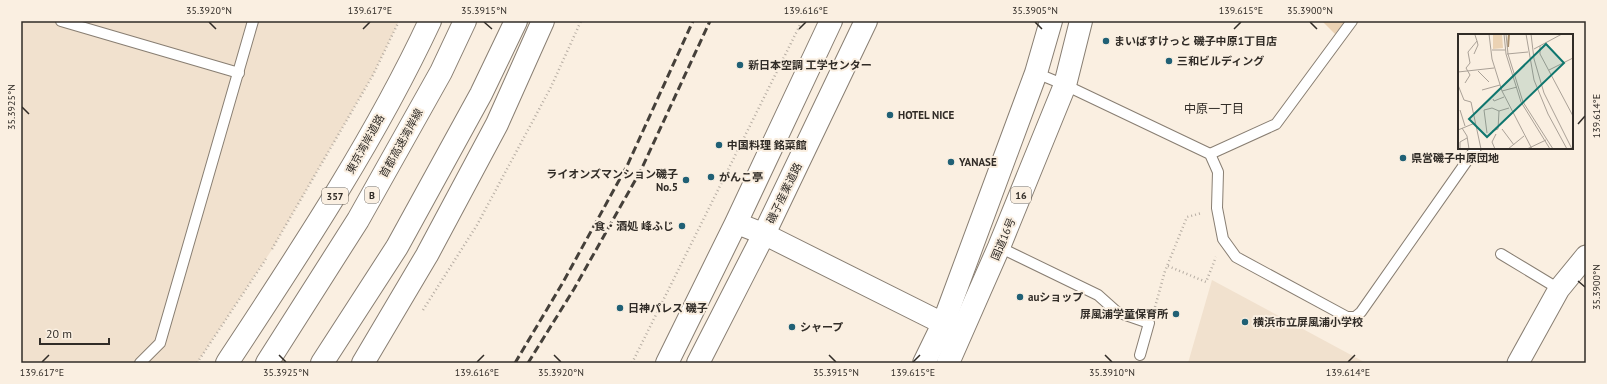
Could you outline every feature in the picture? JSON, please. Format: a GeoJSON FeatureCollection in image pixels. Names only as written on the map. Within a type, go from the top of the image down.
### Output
{"type":"FeatureCollection","features":[{"type":"Feature","properties":{"kind":"main road","name":"東京湾岸道路"},"geometry":{"type":"LineString","coordinates":[[227,363],[351,170],[416,50],[430,21]]}},
{"type":"Feature","properties":{"kind":"main road","name":"首都高速湾岸線"},"geometry":{"type":"LineString","coordinates":[[267,363],[358,220],[441,72],[465,21]]}},
{"type":"Feature","properties":{"kind":"main road"},"geometry":{"type":"LineString","coordinates":[[322,363],[397,247],[481,94],[516,21]]}},
{"type":"Feature","properties":{"kind":"main road"},"geometry":{"type":"LineString","coordinates":[[363,363],[427,255],[497,124],[543,21]]}},
{"type":"Feature","properties":{"kind":"main road"},"geometry":{"type":"LineString","coordinates":[[666,363],[736,222],[831,21]]}},
{"type":"Feature","properties":{"kind":"main road","name":"磯子産業道路"},"geometry":{"type":"LineString","coordinates":[[698,363],[764,234],[866,21]]}},
{"type":"Feature","properties":{"kind":"main road","name":"国道16号"},"geometry":{"type":"LineString","coordinates":[[948,363],[953,328],[1036,73],[1051,21]]}},
{"type":"Feature","properties":{"kind":"main road","name":"国道16号"},"geometry":{"type":"LineString","coordinates":[[924,363],[953,328],[999,248],[1065,85],[1081,21]]}},
{"type":"Feature","properties":{"kind":"street"},"geometry":{"type":"LineString","coordinates":[[736,222],[764,234],[953,328]]}},
{"type":"Feature","properties":{"kind":"street"},"geometry":{"type":"LineString","coordinates":[[1518,363],[1559,289],[1583,264]]}},
{"type":"Feature","properties":{"kind":"lane"},"geometry":{"type":"LineString","coordinates":[[61,21],[239,73]]}},
{"type":"Feature","properties":{"kind":"lane"},"geometry":{"type":"LineString","coordinates":[[140,363],[160,342],[254,21]]}},
{"type":"Feature","properties":{"kind":"lane"},"geometry":{"type":"LineString","coordinates":[[1210,154],[1276,124],[1352,21]]}},
{"type":"Feature","properties":{"kind":"lane"},"geometry":{"type":"LineString","coordinates":[[1036,73],[1065,85],[1210,154],[1218,172],[1217,208],[1223,238],[1236,257],[1347,317],[1355,317],[1361,312],[1475,149]]}},
{"type":"Feature","properties":{"kind":"lane"},"geometry":{"type":"LineString","coordinates":[[999,248],[1098,295],[1117,312],[1149,323],[1140,355]]}},
{"type":"Feature","properties":{"kind":"lane"},"geometry":{"type":"LineString","coordinates":[[1501,254],[1559,289]]}},
{"type":"Feature","properties":{"kind":"path"},"geometry":{"type":"LineString","coordinates":[[271,251],[373,74],[399,21]]}},
{"type":"Feature","properties":{"kind":"path"},"geometry":{"type":"LineString","coordinates":[[423,310],[476,225],[551,87],[581,21]]}},
{"type":"Feature","properties":{"kind":"path"},"geometry":{"type":"LineString","coordinates":[[632,363],[802,21]]}},
{"type":"Feature","properties":{"kind":"path"},"geometry":{"type":"LineString","coordinates":[[1160,291],[1187,218],[1217,208]]}},
{"type":"Feature","properties":{"kind":"path"},"geometry":{"type":"LineString","coordinates":[[1168,266],[1206,282],[1223,238]]}},
{"type":"Feature","properties":{"kind":"path"},"geometry":{"type":"LineString","coordinates":[[197,363],[267,257]]}},
{"type":"Feature","properties":{"kind":"shaded area"},"geometry":{"type":"Polygon","coordinates":[[[21,21],[399,21],[373,75],[271,251],[197,363],[21,363],[21,21]]]}},
{"type":"Feature","properties":{"kind":"shaded area"},"geometry":{"type":"Polygon","coordinates":[[[1322,21],[1345,21],[1335,34],[1322,21]]]}},
{"type":"Feature","properties":{"kind":"shaded area","name":"横浜市立屏風浦小学校"},"geometry":{"type":"Polygon","coordinates":[[[1212,280],[1366,363],[1188,363],[1212,280]]]}},
{"type":"Feature","properties":{"kind":"railway"},"geometry":{"type":"LineString","coordinates":[[515,363],[562,284],[627,166],[693,21]]}},
{"type":"Feature","properties":{"kind":"railway"},"geometry":{"type":"LineString","coordinates":[[528,363],[574,289],[641,170],[710,21]]}},
{"type":"Feature","properties":{"kind":"place","name":"まいばすけっと 磯子中原1丁目店"},"geometry":{"type":"Point","coordinates":[1106,41]}},
{"type":"Feature","properties":{"kind":"place","name":"三和ビルディング"},"geometry":{"type":"Point","coordinates":[1169,61]}},
{"type":"Feature","properties":{"kind":"place","name":"新日本空調 工学センター"},"geometry":{"type":"Point","coordinates":[740,65]}},
{"type":"Feature","properties":{"kind":"place","name":"HOTEL NICE"},"geometry":{"type":"Point","coordinates":[890,115]}},
{"type":"Feature","properties":{"kind":"place","name":"中国料理 銘菜館"},"geometry":{"type":"Point","coordinates":[719,145]}},
{"type":"Feature","properties":{"kind":"place","name":"県営磯子中原団地"},"geometry":{"type":"Point","coordinates":[1403,158]}},
{"type":"Feature","properties":{"kind":"place","name":"YANASE"},"geometry":{"type":"Point","coordinates":[951,162]}},
{"type":"Feature","properties":{"kind":"place","name":"がんこ亭"},"geometry":{"type":"Point","coordinates":[711,177]}},
{"type":"Feature","properties":{"kind":"place","name":"ライオンズマンション磯子 No.5"},"geometry":{"type":"Point","coordinates":[686,180]}},
{"type":"Feature","properties":{"kind":"place","name":"食・酒処 峰ふじ"},"geometry":{"type":"Point","coordinates":[682,226]}},
{"type":"Feature","properties":{"kind":"place","name":"auショップ"},"geometry":{"type":"Point","coordinates":[1020,297]}},
{"type":"Feature","properties":{"kind":"place","name":"日神パレス 磯子"},"geometry":{"type":"Point","coordinates":[620,308]}},
{"type":"Feature","properties":{"kind":"place","name":"屏風浦学童保育所"},"geometry":{"type":"Point","coordinates":[1176,314]}},
{"type":"Feature","properties":{"kind":"place","name":"横浜市立屏風浦小学校"},"geometry":{"type":"Point","coordinates":[1245,322]}},
{"type":"Feature","properties":{"kind":"place","name":"シャープ"},"geometry":{"type":"Point","coordinates":[792,327]}},
{"type":"Feature","properties":{"kind":"district","name":"中原一丁目"},"geometry":{"type":"Point","coordinates":[1214,109]}}]}
